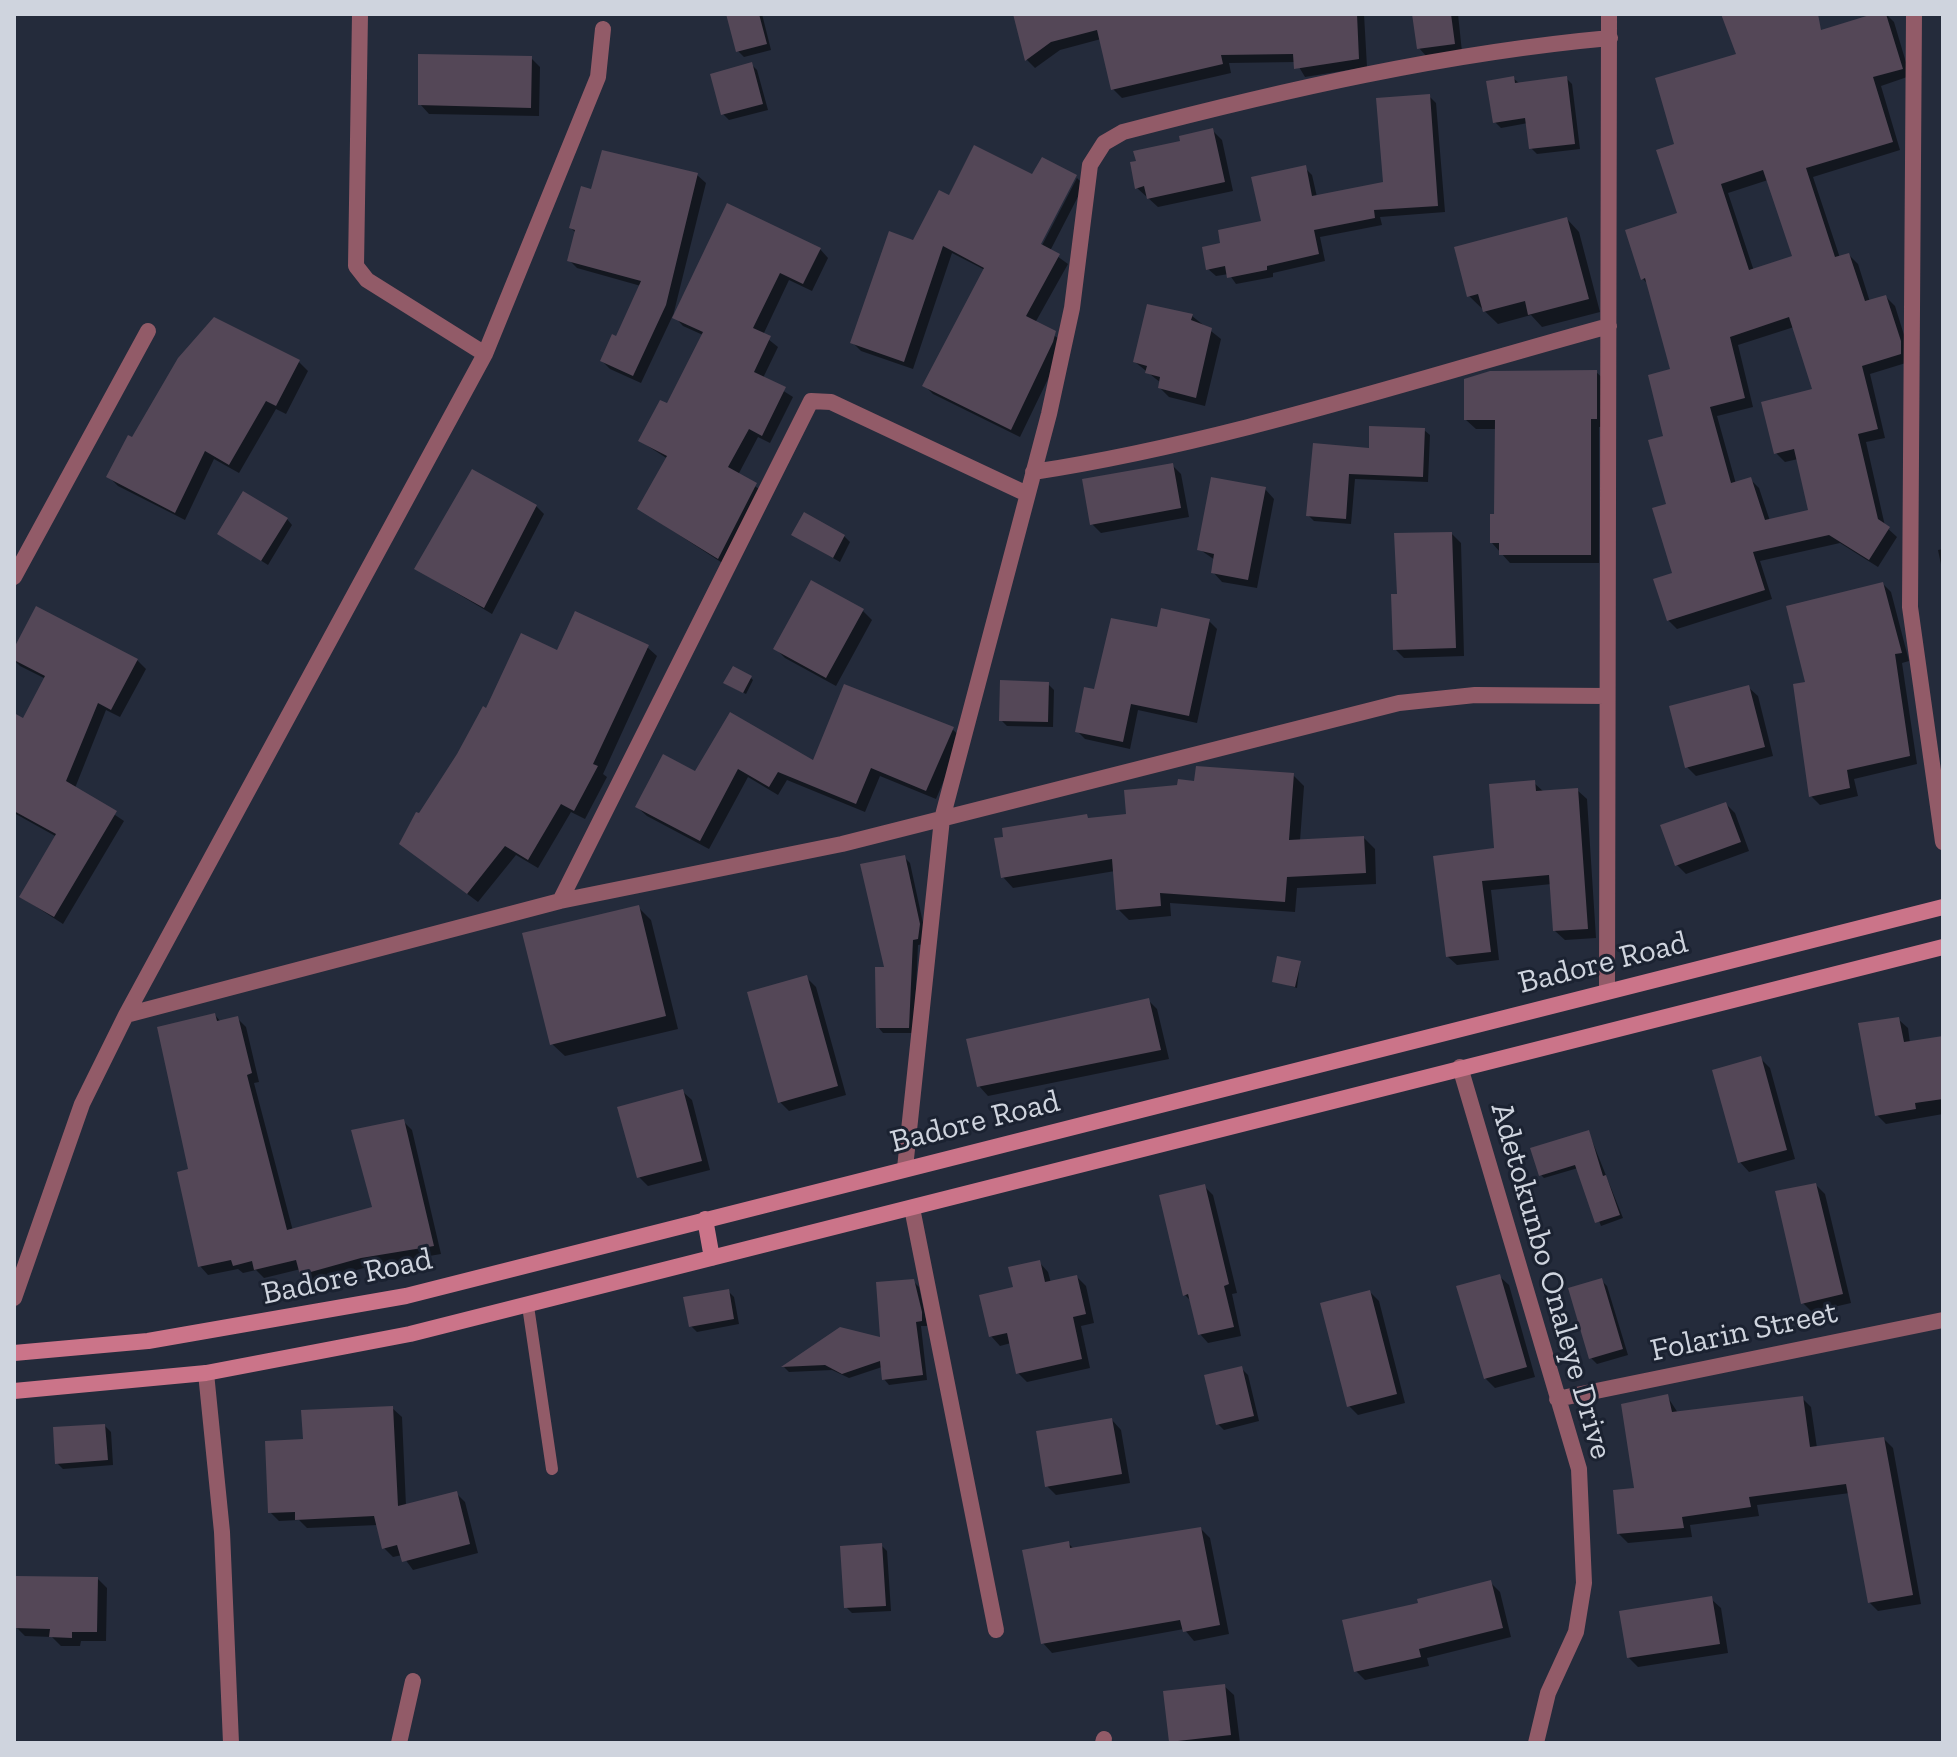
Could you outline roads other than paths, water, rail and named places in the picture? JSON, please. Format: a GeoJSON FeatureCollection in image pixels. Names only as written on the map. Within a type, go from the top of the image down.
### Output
{"type":"FeatureCollection","features":[{"type":"Feature","properties":{"kind":"main road","name":"Badore Road"},"geometry":{"type":"LineString","coordinates":[[14,1353],[148,1341],[319,1314],[406,1296],[1943,907]]}},
{"type":"Feature","properties":{"kind":"main road","name":"Badore Road"},"geometry":{"type":"LineString","coordinates":[[14,1391],[206,1373],[322,1352],[528,1306],[1460,1067],[1943,947]]}},
{"type":"Feature","properties":{"kind":"main road"},"geometry":{"type":"LineString","coordinates":[[705,1219],[712,1258]]}},
{"type":"Feature","properties":{"kind":"street"},"geometry":{"type":"LineString","coordinates":[[360,14],[356,266],[367,280],[485,354]]}},
{"type":"Feature","properties":{"kind":"street"},"geometry":{"type":"LineString","coordinates":[[1607,991],[1609,14]]}},
{"type":"Feature","properties":{"kind":"street"},"geometry":{"type":"LineString","coordinates":[[1914,14],[1910,607],[1943,842]]}},
{"type":"Feature","properties":{"kind":"street"},"geometry":{"type":"LineString","coordinates":[[14,1298],[82,1104],[126,1015],[485,354],[598,77],[603,29]]}},
{"type":"Feature","properties":{"kind":"street"},"geometry":{"type":"LineString","coordinates":[[905,1168],[942,819],[1033,472],[1072,308],[1090,165],[1104,143],[1123,132],[1279,91],[1516,47],[1610,38]]}},
{"type":"Feature","properties":{"kind":"street"},"geometry":{"type":"LineString","coordinates":[[1033,472],[1108,460],[1233,432],[1609,326]]}},
{"type":"Feature","properties":{"kind":"street"},"geometry":{"type":"LineString","coordinates":[[14,577],[148,331]]}},
{"type":"Feature","properties":{"kind":"street"},"geometry":{"type":"LineString","coordinates":[[560,901],[811,401],[831,402],[1027,494]]}},
{"type":"Feature","properties":{"kind":"street"},"geometry":{"type":"LineString","coordinates":[[126,1015],[560,901],[842,844],[1399,703],[1475,695],[1607,696]]}},
{"type":"Feature","properties":{"kind":"street","name":"Adetokunbo Onaleye Drive"},"geometry":{"type":"LineString","coordinates":[[1460,1067],[1579,1469],[1584,1583],[1576,1632],[1548,1693],[1536,1743]]}},
{"type":"Feature","properties":{"kind":"street"},"geometry":{"type":"LineString","coordinates":[[912,1208],[996,1630]]}},
{"type":"Feature","properties":{"kind":"street","name":"Folarin Street"},"geometry":{"type":"LineString","coordinates":[[1557,1399],[1943,1320]]}},
{"type":"Feature","properties":{"kind":"street"},"geometry":{"type":"LineString","coordinates":[[206,1373],[222,1532],[231,1743]]}},
{"type":"Feature","properties":{"kind":"street"},"geometry":{"type":"LineString","coordinates":[[399,1743],[413,1681]]}},
{"type":"Feature","properties":{"kind":"lane"},"geometry":{"type":"LineString","coordinates":[[528,1306],[552,1469]]}}]}
